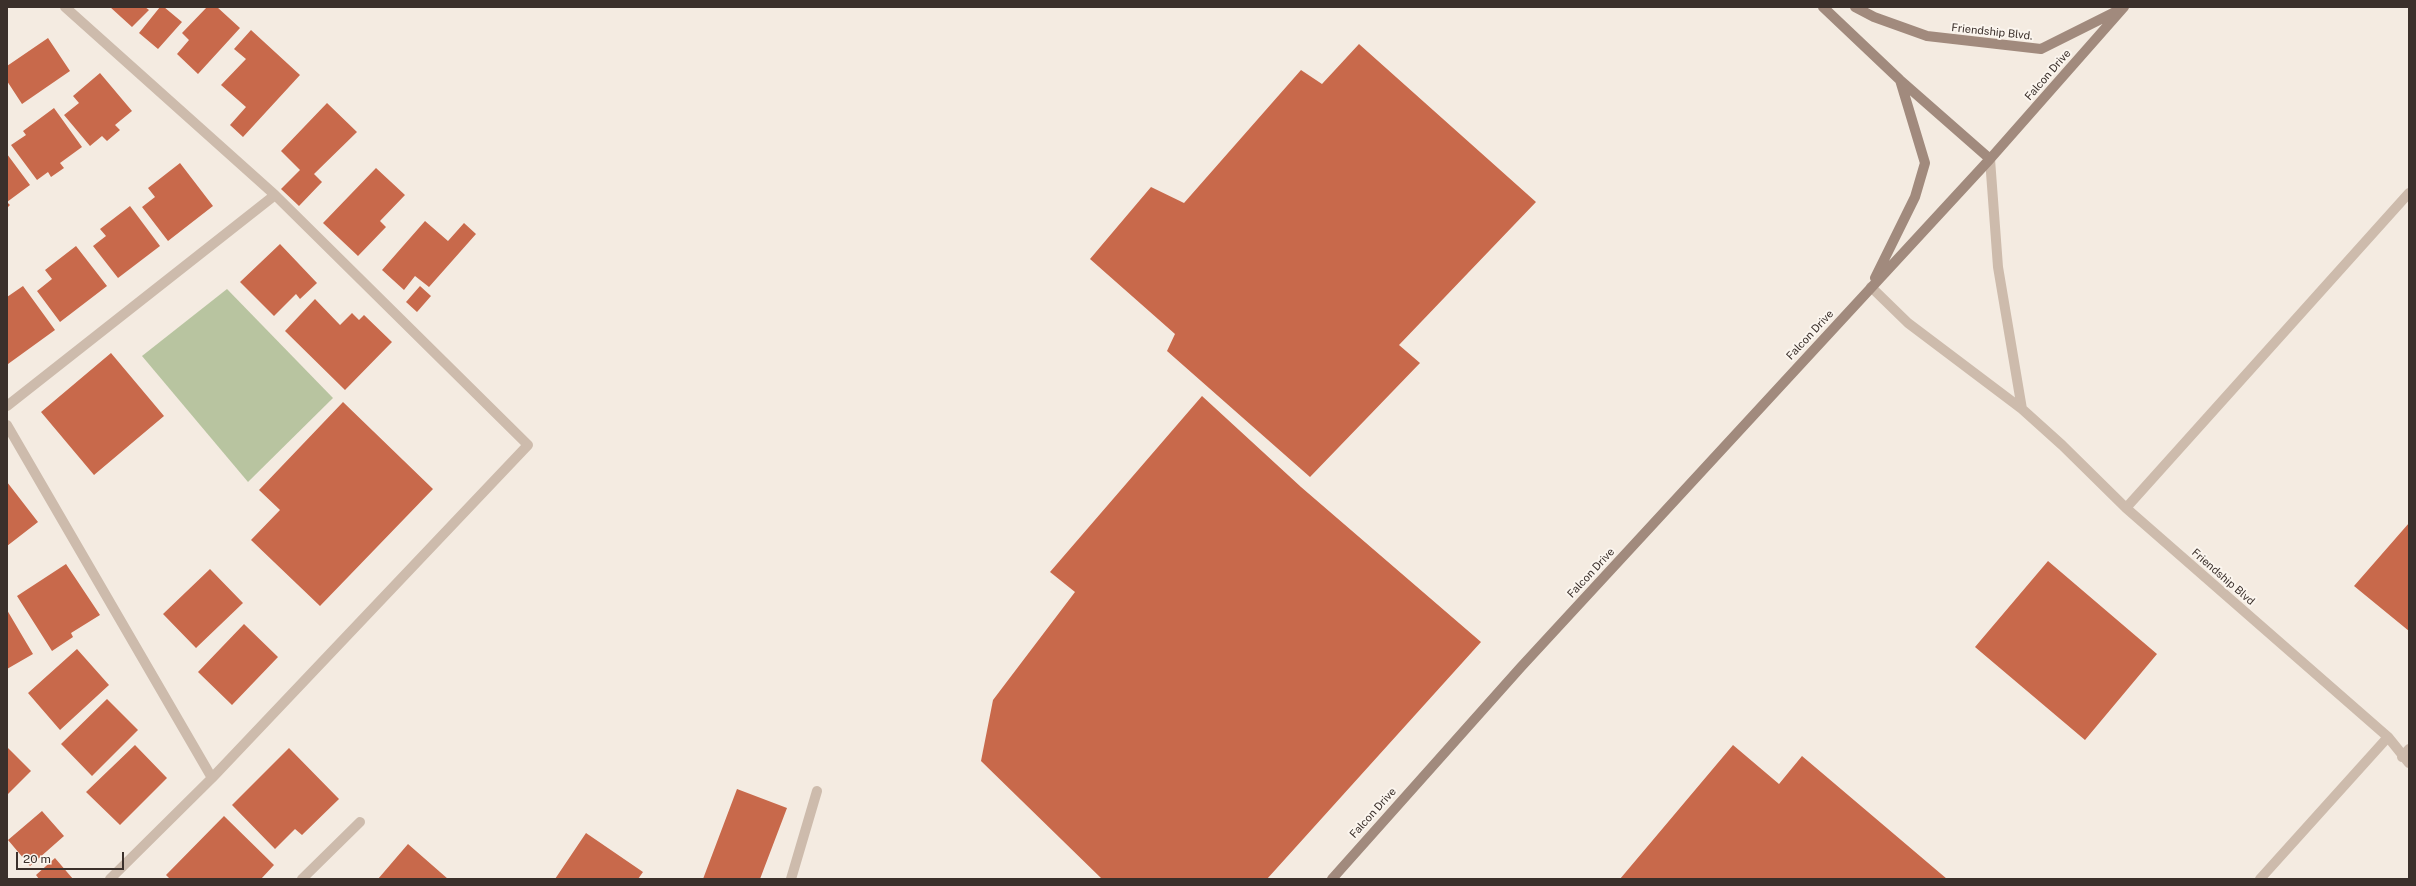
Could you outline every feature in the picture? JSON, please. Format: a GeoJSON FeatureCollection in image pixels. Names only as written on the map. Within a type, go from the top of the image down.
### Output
{"type":"FeatureCollection","features":[{"type":"Feature","properties":{"kind":"street"},"geometry":{"type":"LineString","coordinates":[[65,7],[275,195],[528,446],[212,778],[110,879]]}},
{"type":"Feature","properties":{"kind":"street"},"geometry":{"type":"LineString","coordinates":[[1823,7],[1900,80],[1990,159],[1998,267],[2022,409]]}},
{"type":"Feature","properties":{"kind":"street","name":"Friendship Blvd."},"geometry":{"type":"LineString","coordinates":[[1855,7],[1874,17],[1927,36],[2041,49],[2124,7]]}},
{"type":"Feature","properties":{"kind":"street","name":"Falcon Drive"},"geometry":{"type":"LineString","coordinates":[[1332,879],[1521,667],[1990,159],[2124,7]]}},
{"type":"Feature","properties":{"kind":"street"},"geometry":{"type":"LineString","coordinates":[[1871,287],[1915,197],[1925,163],[1900,80]]}},
{"type":"Feature","properties":{"kind":"street"},"geometry":{"type":"LineString","coordinates":[[2126,508],[2409,193]]}},
{"type":"Feature","properties":{"kind":"street"},"geometry":{"type":"LineString","coordinates":[[7,406],[275,195]]}},
{"type":"Feature","properties":{"kind":"street","name":"Friendship Blvd"},"geometry":{"type":"LineString","coordinates":[[1871,287],[1908,323],[2022,409],[2062,445],[2126,508],[2388,737],[2405,760]]}},
{"type":"Feature","properties":{"kind":"street"},"geometry":{"type":"LineString","coordinates":[[7,425],[212,778]]}},
{"type":"Feature","properties":{"kind":"street"},"geometry":{"type":"LineString","coordinates":[[2260,879],[2388,737]]}},
{"type":"Feature","properties":{"kind":"street"},"geometry":{"type":"LineString","coordinates":[[2405,760],[2409,749]]}},
{"type":"Feature","properties":{"kind":"street"},"geometry":{"type":"LineString","coordinates":[[791,879],[817,791]]}},
{"type":"Feature","properties":{"kind":"street"},"geometry":{"type":"LineString","coordinates":[[302,879],[360,822]]}},
{"type":"Feature","properties":{"kind":"green space"},"geometry":{"type":"Polygon","coordinates":[[[227,289],[333,398],[248,482],[142,356],[227,289]]]}},
{"type":"Feature","properties":{"kind":"building"},"geometry":{"type":"Polygon","coordinates":[[[110,7],[145,7],[149,10],[132,27],[110,7]]]}},
{"type":"Feature","properties":{"kind":"building"},"geometry":{"type":"Polygon","coordinates":[[[160,7],[164,7],[182,22],[158,49],[139,33],[160,7]]]}},
{"type":"Feature","properties":{"kind":"building"},"geometry":{"type":"Polygon","coordinates":[[[207,7],[217,7],[240,28],[198,74],[177,54],[189,40],[182,33],[207,7]]]}},
{"type":"Feature","properties":{"kind":"building"},"geometry":{"type":"Polygon","coordinates":[[[251,30],[300,75],[243,137],[230,125],[246,107],[221,85],[246,59],[234,49],[251,30]]]}},
{"type":"Feature","properties":{"kind":"building"},"geometry":{"type":"Polygon","coordinates":[[[48,38],[70,71],[22,104],[7,81],[7,66],[48,38]]]}},
{"type":"Feature","properties":{"kind":"building"},"geometry":{"type":"Polygon","coordinates":[[[1359,44],[1536,202],[1399,345],[1420,363],[1310,477],[1167,351],[1175,334],[1090,259],[1151,187],[1184,203],[1301,70],[1322,84],[1359,44]]]}},
{"type":"Feature","properties":{"kind":"building"},"geometry":{"type":"Polygon","coordinates":[[[100,73],[132,111],[115,125],[120,130],[107,141],[102,136],[90,146],[64,115],[79,103],[73,96],[100,73]]]}},
{"type":"Feature","properties":{"kind":"building"},"geometry":{"type":"Polygon","coordinates":[[[327,103],[357,132],[314,174],[322,182],[299,206],[281,189],[300,170],[281,151],[327,103]]]}},
{"type":"Feature","properties":{"kind":"building"},"geometry":{"type":"Polygon","coordinates":[[[54,108],[82,147],[60,163],[64,168],[51,177],[48,172],[37,180],[11,145],[26,135],[23,131],[54,108]]]}},
{"type":"Feature","properties":{"kind":"building"},"geometry":{"type":"Polygon","coordinates":[[[7,154],[30,185],[7,202],[7,154]]]}},
{"type":"Feature","properties":{"kind":"building"},"geometry":{"type":"Polygon","coordinates":[[[180,163],[213,206],[168,241],[142,207],[155,197],[148,188],[180,163]]]}},
{"type":"Feature","properties":{"kind":"building"},"geometry":{"type":"Polygon","coordinates":[[[376,168],[405,195],[380,221],[386,227],[358,256],[323,223],[376,168]]]}},
{"type":"Feature","properties":{"kind":"building"},"geometry":{"type":"Polygon","coordinates":[[[130,206],[160,246],[118,278],[93,246],[106,236],[100,229],[130,206]]]}},
{"type":"Feature","properties":{"kind":"building"},"geometry":{"type":"Polygon","coordinates":[[[425,221],[448,241],[464,223],[476,234],[429,287],[415,276],[404,290],[382,270],[425,221]]]}},
{"type":"Feature","properties":{"kind":"building"},"geometry":{"type":"Polygon","coordinates":[[[280,244],[317,283],[300,299],[296,294],[274,316],[240,282],[280,244]]]}},
{"type":"Feature","properties":{"kind":"building"},"geometry":{"type":"Polygon","coordinates":[[[76,246],[107,286],[60,322],[37,291],[52,279],[45,270],[76,246]]]}},
{"type":"Feature","properties":{"kind":"building"},"geometry":{"type":"Polygon","coordinates":[[[23,286],[55,330],[8,364],[7,297],[23,286]]]}},
{"type":"Feature","properties":{"kind":"building"},"geometry":{"type":"Polygon","coordinates":[[[420,286],[431,296],[417,312],[406,302],[420,286]]]}},
{"type":"Feature","properties":{"kind":"building"},"geometry":{"type":"Polygon","coordinates":[[[315,299],[340,325],[352,313],[359,320],[364,315],[392,342],[345,390],[285,331],[315,299]]]}},
{"type":"Feature","properties":{"kind":"building"},"geometry":{"type":"Polygon","coordinates":[[[111,353],[164,416],[94,475],[41,412],[111,353]]]}},
{"type":"Feature","properties":{"kind":"building"},"geometry":{"type":"Polygon","coordinates":[[[1202,396],[1301,487],[1481,642],[1267,879],[1102,879],[981,761],[993,700],[1075,592],[1050,572],[1202,396]]]}},
{"type":"Feature","properties":{"kind":"building"},"geometry":{"type":"Polygon","coordinates":[[[343,402],[433,489],[320,606],[251,540],[280,510],[259,490],[343,402]]]}},
{"type":"Feature","properties":{"kind":"building"},"geometry":{"type":"Polygon","coordinates":[[[7,482],[38,522],[7,546],[7,482]]]}},
{"type":"Feature","properties":{"kind":"building"},"geometry":{"type":"Polygon","coordinates":[[[2409,523],[2409,631],[2354,586],[2409,523]]]}},
{"type":"Feature","properties":{"kind":"building"},"geometry":{"type":"Polygon","coordinates":[[[2048,561],[2157,654],[2085,740],[1975,647],[2048,561]]]}},
{"type":"Feature","properties":{"kind":"building"},"geometry":{"type":"Polygon","coordinates":[[[66,564],[100,615],[71,633],[73,637],[52,651],[17,596],[66,564]]]}},
{"type":"Feature","properties":{"kind":"building"},"geometry":{"type":"Polygon","coordinates":[[[210,569],[243,603],[196,648],[163,614],[210,569]]]}},
{"type":"Feature","properties":{"kind":"building"},"geometry":{"type":"Polygon","coordinates":[[[7,610],[33,654],[7,669],[7,610]]]}},
{"type":"Feature","properties":{"kind":"building"},"geometry":{"type":"Polygon","coordinates":[[[244,624],[278,657],[232,705],[198,672],[244,624]]]}},
{"type":"Feature","properties":{"kind":"building"},"geometry":{"type":"Polygon","coordinates":[[[77,649],[109,685],[60,730],[28,693],[77,649]]]}},
{"type":"Feature","properties":{"kind":"building"},"geometry":{"type":"Polygon","coordinates":[[[107,699],[138,730],[92,776],[61,744],[107,699]]]}},
{"type":"Feature","properties":{"kind":"building"},"geometry":{"type":"Polygon","coordinates":[[[135,745],[167,778],[120,825],[86,792],[135,745]]]}},
{"type":"Feature","properties":{"kind":"building"},"geometry":{"type":"Polygon","coordinates":[[[1733,745],[1779,784],[1802,756],[1947,879],[1620,879],[1733,745]]]}},
{"type":"Feature","properties":{"kind":"building"},"geometry":{"type":"Polygon","coordinates":[[[7,747],[31,771],[7,795],[7,747]]]}},
{"type":"Feature","properties":{"kind":"building"},"geometry":{"type":"Polygon","coordinates":[[[289,748],[339,799],[302,835],[295,829],[275,849],[232,805],[289,748]]]}},
{"type":"Feature","properties":{"kind":"building"},"geometry":{"type":"Polygon","coordinates":[[[737,789],[787,808],[760,879],[703,879],[737,789]]]}},
{"type":"Feature","properties":{"kind":"building"},"geometry":{"type":"Polygon","coordinates":[[[42,811],[64,836],[30,866],[8,840],[42,811]]]}},
{"type":"Feature","properties":{"kind":"building"},"geometry":{"type":"Polygon","coordinates":[[[224,816],[274,865],[261,879],[170,879],[166,875],[224,816]]]}},
{"type":"Feature","properties":{"kind":"building"},"geometry":{"type":"Polygon","coordinates":[[[586,833],[643,872],[638,879],[555,879],[586,833]]]}},
{"type":"Feature","properties":{"kind":"building"},"geometry":{"type":"Polygon","coordinates":[[[408,844],[448,879],[378,879],[408,844]]]}},
{"type":"Feature","properties":{"kind":"building"},"geometry":{"type":"Polygon","coordinates":[[[55,858],[73,879],[39,879],[36,875],[55,858]]]}}]}
